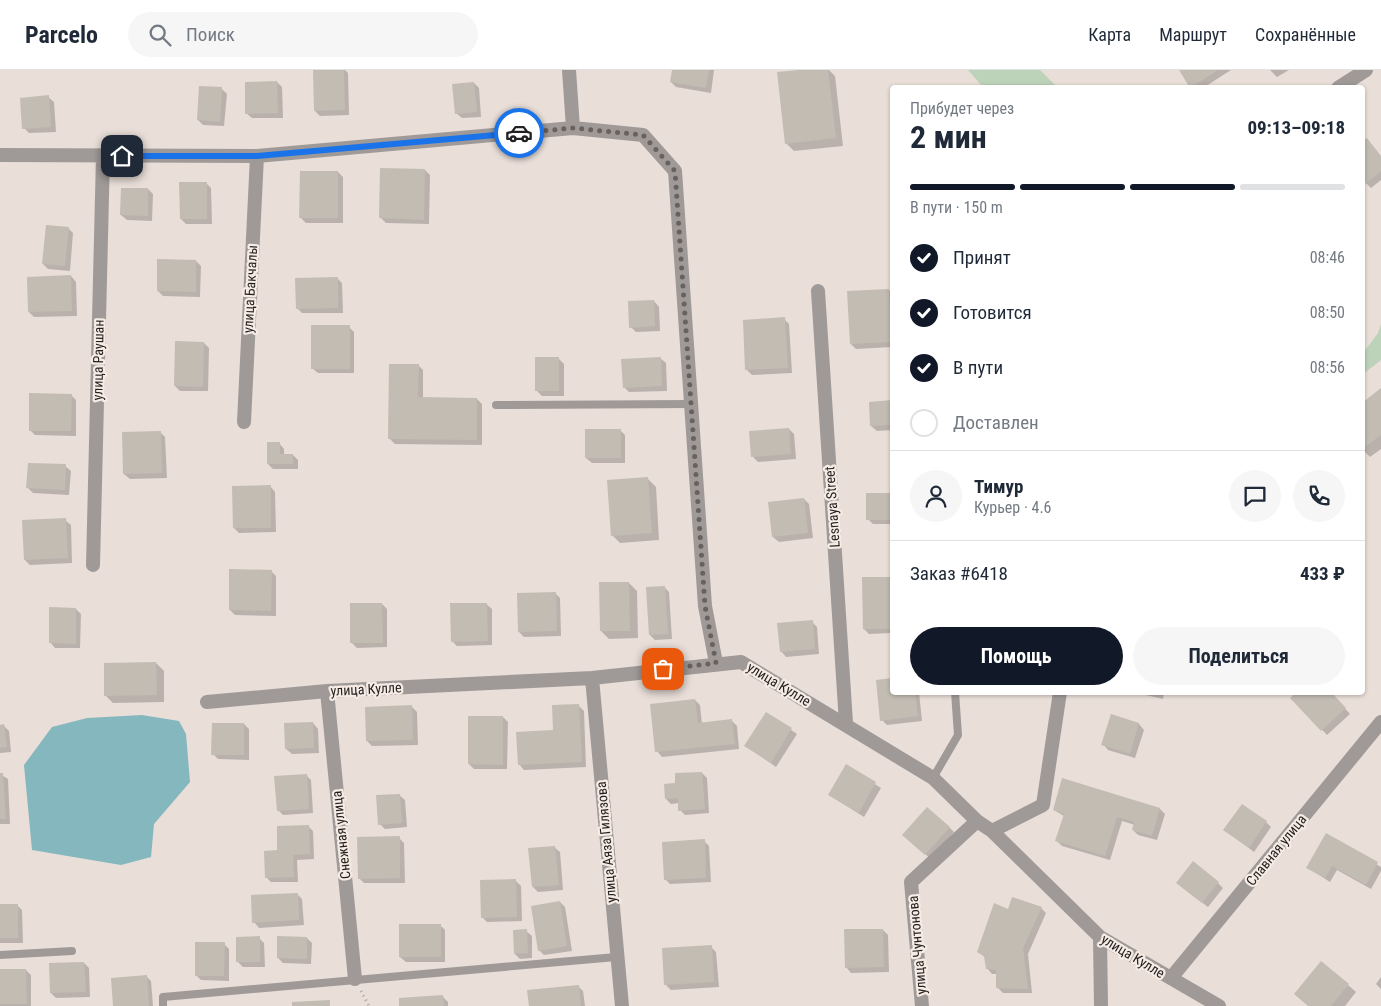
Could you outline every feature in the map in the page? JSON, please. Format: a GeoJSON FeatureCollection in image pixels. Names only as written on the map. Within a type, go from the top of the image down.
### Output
{"type":"FeatureCollection","features":[{"type":"Feature","properties":{"kind":"street"},"geometry":{"type":"LineString","coordinates":[[569,70],[573,128]]}},
{"type":"Feature","properties":{"kind":"street"},"geometry":{"type":"LineString","coordinates":[[1343,85],[1366,70]]}},
{"type":"Feature","properties":{"kind":"street"},"geometry":{"type":"LineString","coordinates":[[0,155],[257,156],[573,128],[643,135],[675,171],[705,606],[716,663]]}},
{"type":"Feature","properties":{"kind":"street","name":"улица Раушан"},"geometry":{"type":"LineString","coordinates":[[93,565],[102,156]]}},
{"type":"Feature","properties":{"kind":"street","name":"улица Бакчалы"},"geometry":{"type":"LineString","coordinates":[[244,422],[257,156]]}},
{"type":"Feature","properties":{"kind":"street","name":"Lesnaya Street"},"geometry":{"type":"LineString","coordinates":[[818,291],[846,723]]}},
{"type":"Feature","properties":{"kind":"street","name":"улица Кулле"},"geometry":{"type":"LineString","coordinates":[[207,702],[326,691],[592,678],[716,663],[741,662],[846,723],[933,778],[976,821],[992,831],[1100,937],[1219,1006]]}},
{"type":"Feature","properties":{"kind":"street","name":"улица Аяза Гилязова"},"geometry":{"type":"LineString","coordinates":[[592,678],[616,957],[622,1006]]}},
{"type":"Feature","properties":{"kind":"street","name":"Снежная улица"},"geometry":{"type":"LineString","coordinates":[[326,691],[356,979]]}},
{"type":"Feature","properties":{"kind":"street"},"geometry":{"type":"LineString","coordinates":[[992,831],[1043,805],[1060,695]]}},
{"type":"Feature","properties":{"kind":"street","name":"Славная улица"},"geometry":{"type":"LineString","coordinates":[[1171,978],[1381,722]]}},
{"type":"Feature","properties":{"kind":"street","name":"улица Чунтонова"},"geometry":{"type":"LineString","coordinates":[[922,1006],[911,882],[976,821]]}},
{"type":"Feature","properties":{"kind":"street"},"geometry":{"type":"LineString","coordinates":[[1100,937],[1101,1006]]}},
{"type":"Feature","properties":{"kind":"lane"},"geometry":{"type":"LineString","coordinates":[[496,405],[691,404]]}},
{"type":"Feature","properties":{"kind":"lane"},"geometry":{"type":"LineString","coordinates":[[933,778],[958,735],[955,695]]}},
{"type":"Feature","properties":{"kind":"lane"},"geometry":{"type":"LineString","coordinates":[[0,956],[72,951]]}},
{"type":"Feature","properties":{"kind":"lane"},"geometry":{"type":"LineString","coordinates":[[163,1006],[163,996],[616,957]]}},
{"type":"Feature","properties":{"kind":"green space"},"geometry":{"type":"Polygon","coordinates":[[[968,70],[1040,70],[1055,85],[981,85],[968,70]]]}},
{"type":"Feature","properties":{"kind":"green space"},"geometry":{"type":"Polygon","coordinates":[[[1381,324],[1381,360],[1365,372],[1365,350],[1378,333],[1381,324]]]}},
{"type":"Feature","properties":{"kind":"water"},"geometry":{"type":"Polygon","coordinates":[[[142,715],[179,721],[186,734],[190,782],[154,824],[151,857],[121,865],[32,850],[24,765],[52,727],[87,718],[142,715]]]}},
{"type":"Feature","properties":{"kind":"building"},"geometry":{"type":"Polygon","coordinates":[[[313,70],[344,70],[345,110],[314,111],[313,70]]]}},
{"type":"Feature","properties":{"kind":"building"},"geometry":{"type":"Polygon","coordinates":[[[672,70],[709,70],[706,88],[670,82],[672,70]]]}},
{"type":"Feature","properties":{"kind":"building"},"geometry":{"type":"Polygon","coordinates":[[[828,70],[836,138],[785,144],[777,72],[828,70]]]}},
{"type":"Feature","properties":{"kind":"building"},"geometry":{"type":"Polygon","coordinates":[[[1179,70],[1218,70],[1195,85],[1188,85],[1179,70]]]}},
{"type":"Feature","properties":{"kind":"building"},"geometry":{"type":"Polygon","coordinates":[[[277,81],[278,113],[245,114],[245,82],[277,81]]]}},
{"type":"Feature","properties":{"kind":"building"},"geometry":{"type":"Polygon","coordinates":[[[474,82],[477,112],[455,114],[452,84],[474,82]]]}},
{"type":"Feature","properties":{"kind":"building"},"geometry":{"type":"Polygon","coordinates":[[[199,86],[222,87],[220,122],[197,120],[199,86]]]}},
{"type":"Feature","properties":{"kind":"building"},"geometry":{"type":"Polygon","coordinates":[[[49,95],[51,127],[22,129],[20,98],[49,95]]]}},
{"type":"Feature","properties":{"kind":"building"},"geometry":{"type":"Polygon","coordinates":[[[1367,138],[1381,156],[1381,171],[1365,184],[1365,139],[1367,138]]]}},
{"type":"Feature","properties":{"kind":"building"},"geometry":{"type":"Polygon","coordinates":[[[380,168],[425,169],[424,220],[379,218],[380,168]]]}},
{"type":"Feature","properties":{"kind":"building"},"geometry":{"type":"Polygon","coordinates":[[[300,171],[338,171],[338,218],[299,218],[300,171]]]}},
{"type":"Feature","properties":{"kind":"building"},"geometry":{"type":"Polygon","coordinates":[[[179,182],[207,182],[207,219],[180,219],[179,182]]]}},
{"type":"Feature","properties":{"kind":"building"},"geometry":{"type":"Polygon","coordinates":[[[121,188],[148,188],[148,216],[120,215],[121,188]]]}},
{"type":"Feature","properties":{"kind":"building"},"geometry":{"type":"Polygon","coordinates":[[[46,225],[69,227],[65,266],[42,264],[46,225]]]}},
{"type":"Feature","properties":{"kind":"building"},"geometry":{"type":"Polygon","coordinates":[[[157,259],[196,260],[196,292],[157,291],[157,259]]]}},
{"type":"Feature","properties":{"kind":"building"},"geometry":{"type":"Polygon","coordinates":[[[71,275],[72,311],[28,312],[27,277],[71,275]]]}},
{"type":"Feature","properties":{"kind":"building"},"geometry":{"type":"Polygon","coordinates":[[[338,277],[338,308],[296,309],[295,278],[338,277]]]}},
{"type":"Feature","properties":{"kind":"building"},"geometry":{"type":"Polygon","coordinates":[[[889,289],[890,342],[850,344],[847,291],[889,289]]]}},
{"type":"Feature","properties":{"kind":"building"},"geometry":{"type":"Polygon","coordinates":[[[654,300],[655,326],[629,328],[628,301],[654,300]]]}},
{"type":"Feature","properties":{"kind":"building"},"geometry":{"type":"Polygon","coordinates":[[[785,317],[788,368],[745,370],[743,320],[785,317]]]}},
{"type":"Feature","properties":{"kind":"building"},"geometry":{"type":"Polygon","coordinates":[[[311,325],[350,325],[350,369],[311,369],[311,325]]]}},
{"type":"Feature","properties":{"kind":"building"},"geometry":{"type":"Polygon","coordinates":[[[175,341],[204,342],[203,387],[174,386],[175,341]]]}},
{"type":"Feature","properties":{"kind":"building"},"geometry":{"type":"Polygon","coordinates":[[[535,357],[559,357],[559,391],[535,391],[535,357]]]}},
{"type":"Feature","properties":{"kind":"building"},"geometry":{"type":"Polygon","coordinates":[[[661,357],[662,386],[623,388],[621,359],[661,357]]]}},
{"type":"Feature","properties":{"kind":"building"},"geometry":{"type":"Polygon","coordinates":[[[389,364],[419,364],[418,397],[477,398],[477,440],[388,439],[389,364]]]}},
{"type":"Feature","properties":{"kind":"building"},"geometry":{"type":"Polygon","coordinates":[[[1381,388],[1381,435],[1365,447],[1365,401],[1381,388]]]}},
{"type":"Feature","properties":{"kind":"building"},"geometry":{"type":"Polygon","coordinates":[[[29,393],[72,394],[71,431],[29,431],[29,393]]]}},
{"type":"Feature","properties":{"kind":"building"},"geometry":{"type":"Polygon","coordinates":[[[890,400],[890,425],[870,426],[869,402],[890,400]]]}},
{"type":"Feature","properties":{"kind":"building"},"geometry":{"type":"Polygon","coordinates":[[[789,428],[791,454],[751,457],[749,431],[789,428]]]}},
{"type":"Feature","properties":{"kind":"building"},"geometry":{"type":"Polygon","coordinates":[[[585,429],[621,429],[621,458],[585,458],[585,429]]]}},
{"type":"Feature","properties":{"kind":"building"},"geometry":{"type":"Polygon","coordinates":[[[161,431],[162,473],[123,474],[122,432],[161,431]]]}},
{"type":"Feature","properties":{"kind":"building"},"geometry":{"type":"Polygon","coordinates":[[[267,442],[280,442],[280,454],[293,454],[293,464],[267,464],[267,442]]]}},
{"type":"Feature","properties":{"kind":"building"},"geometry":{"type":"Polygon","coordinates":[[[28,463],[66,464],[65,490],[26,488],[28,463]]]}},
{"type":"Feature","properties":{"kind":"building"},"geometry":{"type":"Polygon","coordinates":[[[648,477],[652,533],[611,536],[607,480],[648,477]]]}},
{"type":"Feature","properties":{"kind":"building"},"geometry":{"type":"Polygon","coordinates":[[[271,485],[271,528],[233,528],[232,486],[271,485]]]}},
{"type":"Feature","properties":{"kind":"building"},"geometry":{"type":"Polygon","coordinates":[[[866,493],[890,493],[890,520],[866,520],[866,493]]]}},
{"type":"Feature","properties":{"kind":"building"},"geometry":{"type":"Polygon","coordinates":[[[804,498],[808,533],[772,537],[768,502],[804,498]]]}},
{"type":"Feature","properties":{"kind":"building"},"geometry":{"type":"Polygon","coordinates":[[[66,518],[68,558],[24,560],[22,520],[66,518]]]}},
{"type":"Feature","properties":{"kind":"building"},"geometry":{"type":"Polygon","coordinates":[[[229,569],[272,570],[271,611],[229,610],[229,569]]]}},
{"type":"Feature","properties":{"kind":"building"},"geometry":{"type":"Polygon","coordinates":[[[862,577],[890,577],[890,629],[863,629],[862,577]]]}},
{"type":"Feature","properties":{"kind":"building"},"geometry":{"type":"Polygon","coordinates":[[[599,582],[629,582],[630,631],[600,631],[599,582]]]}},
{"type":"Feature","properties":{"kind":"building"},"geometry":{"type":"Polygon","coordinates":[[[665,586],[668,634],[649,635],[646,587],[665,586]]]}},
{"type":"Feature","properties":{"kind":"building"},"geometry":{"type":"Polygon","coordinates":[[[556,592],[557,631],[518,632],[517,593],[556,592]]]}},
{"type":"Feature","properties":{"kind":"building"},"geometry":{"type":"Polygon","coordinates":[[[350,603],[382,603],[383,643],[350,643],[350,603]]]}},
{"type":"Feature","properties":{"kind":"building"},"geometry":{"type":"Polygon","coordinates":[[[450,603],[487,603],[488,641],[451,642],[450,603]]]}},
{"type":"Feature","properties":{"kind":"building"},"geometry":{"type":"Polygon","coordinates":[[[49,607],[76,608],[76,644],[49,643],[49,607]]]}},
{"type":"Feature","properties":{"kind":"building"},"geometry":{"type":"Polygon","coordinates":[[[813,620],[815,649],[780,652],[777,623],[813,620]]]}},
{"type":"Feature","properties":{"kind":"building"},"geometry":{"type":"Polygon","coordinates":[[[156,662],[157,695],[104,696],[104,663],[156,662]]]}},
{"type":"Feature","properties":{"kind":"building"},"geometry":{"type":"Polygon","coordinates":[[[890,678],[890,695],[915,695],[918,716],[880,721],[876,680],[890,678]]]}},
{"type":"Feature","properties":{"kind":"building"},"geometry":{"type":"Polygon","coordinates":[[[1293,695],[1334,695],[1346,708],[1321,731],[1290,698],[1293,695]]]}},
{"type":"Feature","properties":{"kind":"building"},"geometry":{"type":"Polygon","coordinates":[[[695,699],[698,723],[732,719],[735,744],[655,752],[650,704],[695,699]]]}},
{"type":"Feature","properties":{"kind":"building"},"geometry":{"type":"Polygon","coordinates":[[[579,704],[582,762],[518,765],[516,732],[553,730],[552,705],[579,704]]]}},
{"type":"Feature","properties":{"kind":"building"},"geometry":{"type":"Polygon","coordinates":[[[412,705],[413,740],[366,741],[365,707],[412,705]]]}},
{"type":"Feature","properties":{"kind":"building"},"geometry":{"type":"Polygon","coordinates":[[[766,712],[792,728],[771,763],[744,746],[766,712]]]}},
{"type":"Feature","properties":{"kind":"building"},"geometry":{"type":"Polygon","coordinates":[[[1111,714],[1139,723],[1130,754],[1101,745],[1111,714]]]}},
{"type":"Feature","properties":{"kind":"building"},"geometry":{"type":"Polygon","coordinates":[[[468,716],[503,716],[503,765],[468,764],[468,716]]]}},
{"type":"Feature","properties":{"kind":"building"},"geometry":{"type":"Polygon","coordinates":[[[313,722],[314,748],[285,749],[284,723],[313,722]]]}},
{"type":"Feature","properties":{"kind":"building"},"geometry":{"type":"Polygon","coordinates":[[[212,723],[244,723],[244,755],[211,755],[212,723]]]}},
{"type":"Feature","properties":{"kind":"building"},"geometry":{"type":"Polygon","coordinates":[[[4,724],[7,747],[0,748],[0,725],[4,724]]]}},
{"type":"Feature","properties":{"kind":"building"},"geometry":{"type":"Polygon","coordinates":[[[846,764],[876,782],[859,813],[828,795],[846,764]]]}},
{"type":"Feature","properties":{"kind":"building"},"geometry":{"type":"Polygon","coordinates":[[[702,772],[705,809],[678,811],[678,798],[665,799],[664,784],[675,783],[675,773],[702,772]]]}},
{"type":"Feature","properties":{"kind":"building"},"geometry":{"type":"Polygon","coordinates":[[[0,773],[3,773],[6,819],[0,819],[0,773]]]}},
{"type":"Feature","properties":{"kind":"building"},"geometry":{"type":"Polygon","coordinates":[[[307,774],[309,809],[277,811],[274,776],[307,774]]]}},
{"type":"Feature","properties":{"kind":"building"},"geometry":{"type":"Polygon","coordinates":[[[1062,778],[1160,808],[1152,836],[1132,830],[1134,822],[1117,817],[1105,856],[1055,841],[1064,814],[1053,810],[1062,778]]]}},
{"type":"Feature","properties":{"kind":"building"},"geometry":{"type":"Polygon","coordinates":[[[400,794],[402,823],[378,825],[376,795],[400,794]]]}},
{"type":"Feature","properties":{"kind":"building"},"geometry":{"type":"Polygon","coordinates":[[[1242,804],[1267,821],[1249,848],[1223,830],[1242,804]]]}},
{"type":"Feature","properties":{"kind":"building"},"geometry":{"type":"Polygon","coordinates":[[[927,807],[950,827],[925,855],[902,835],[927,807]]]}},
{"type":"Feature","properties":{"kind":"building"},"geometry":{"type":"Polygon","coordinates":[[[309,825],[310,854],[293,855],[294,877],[265,878],[264,851],[277,850],[277,826],[309,825]]]}},
{"type":"Feature","properties":{"kind":"building"},"geometry":{"type":"Polygon","coordinates":[[[1326,833],[1378,862],[1366,885],[1332,866],[1325,878],[1306,868],[1326,833]]]}},
{"type":"Feature","properties":{"kind":"building"},"geometry":{"type":"Polygon","coordinates":[[[400,836],[400,878],[358,879],[357,837],[400,836]]]}},
{"type":"Feature","properties":{"kind":"building"},"geometry":{"type":"Polygon","coordinates":[[[705,839],[706,878],[664,880],[662,842],[705,839]]]}},
{"type":"Feature","properties":{"kind":"building"},"geometry":{"type":"Polygon","coordinates":[[[555,846],[559,885],[532,887],[528,848],[555,846]]]}},
{"type":"Feature","properties":{"kind":"building"},"geometry":{"type":"Polygon","coordinates":[[[1193,861],[1219,882],[1202,903],[1176,883],[1193,861]]]}},
{"type":"Feature","properties":{"kind":"building"},"geometry":{"type":"Polygon","coordinates":[[[516,879],[517,917],[481,918],[480,880],[516,879]]]}},
{"type":"Feature","properties":{"kind":"building"},"geometry":{"type":"Polygon","coordinates":[[[298,893],[299,920],[252,923],[251,895],[298,893]]]}},
{"type":"Feature","properties":{"kind":"building"},"geometry":{"type":"Polygon","coordinates":[[[1012,897],[1042,907],[1023,948],[1028,989],[996,988],[996,970],[986,969],[984,956],[977,952],[994,903],[1008,909],[1012,897]]]}},
{"type":"Feature","properties":{"kind":"building"},"geometry":{"type":"Polygon","coordinates":[[[560,901],[567,946],[538,951],[531,906],[560,901]]]}},
{"type":"Feature","properties":{"kind":"building"},"geometry":{"type":"Polygon","coordinates":[[[0,904],[18,904],[18,938],[0,938],[0,904]]]}},
{"type":"Feature","properties":{"kind":"building"},"geometry":{"type":"Polygon","coordinates":[[[399,924],[441,924],[441,957],[399,957],[399,924]]]}},
{"type":"Feature","properties":{"kind":"building"},"geometry":{"type":"Polygon","coordinates":[[[527,929],[528,953],[514,954],[513,930],[527,929]]]}},
{"type":"Feature","properties":{"kind":"building"},"geometry":{"type":"Polygon","coordinates":[[[844,929],[883,929],[884,967],[845,968],[844,929]]]}},
{"type":"Feature","properties":{"kind":"building"},"geometry":{"type":"Polygon","coordinates":[[[260,936],[260,962],[236,962],[236,937],[260,936]]]}},
{"type":"Feature","properties":{"kind":"building"},"geometry":{"type":"Polygon","coordinates":[[[277,936],[307,937],[307,959],[277,958],[277,936]]]}},
{"type":"Feature","properties":{"kind":"building"},"geometry":{"type":"Polygon","coordinates":[[[195,942],[225,942],[224,976],[195,976],[195,942]]]}},
{"type":"Feature","properties":{"kind":"building"},"geometry":{"type":"Polygon","coordinates":[[[712,945],[714,982],[664,985],[662,948],[712,945]]]}},
{"type":"Feature","properties":{"kind":"building"},"geometry":{"type":"Polygon","coordinates":[[[1321,961],[1349,984],[1331,1006],[1308,1006],[1294,994],[1321,961]]]}},
{"type":"Feature","properties":{"kind":"building"},"geometry":{"type":"Polygon","coordinates":[[[84,962],[86,992],[50,993],[49,963],[84,962]]]}},
{"type":"Feature","properties":{"kind":"building"},"geometry":{"type":"Polygon","coordinates":[[[0,969],[26,969],[27,1004],[0,1004],[0,969]]]}},
{"type":"Feature","properties":{"kind":"building"},"geometry":{"type":"Polygon","coordinates":[[[147,975],[149,1006],[113,1006],[111,978],[147,975]]]}},
{"type":"Feature","properties":{"kind":"building"},"geometry":{"type":"Polygon","coordinates":[[[579,985],[581,1006],[529,1006],[527,990],[579,985]]]}},
{"type":"Feature","properties":{"kind":"building"},"geometry":{"type":"Polygon","coordinates":[[[443,995],[444,1006],[399,1006],[399,998],[443,995]]]}},
{"type":"Feature","properties":{"kind":"building"},"geometry":{"type":"Polygon","coordinates":[[[330,1000],[330,1006],[292,1006],[292,1002],[330,1000]]]}},
{"type":"Feature","properties":{"kind":"way so far"},"geometry":{"type":"LineString","coordinates":[[519,133],[573,128],[643,135],[675,171],[705,606],[716,663],[663,669]]}},
{"type":"Feature","properties":{"kind":"route"},"geometry":{"type":"LineString","coordinates":[[122,156],[257,156],[519,133]]}}]}
